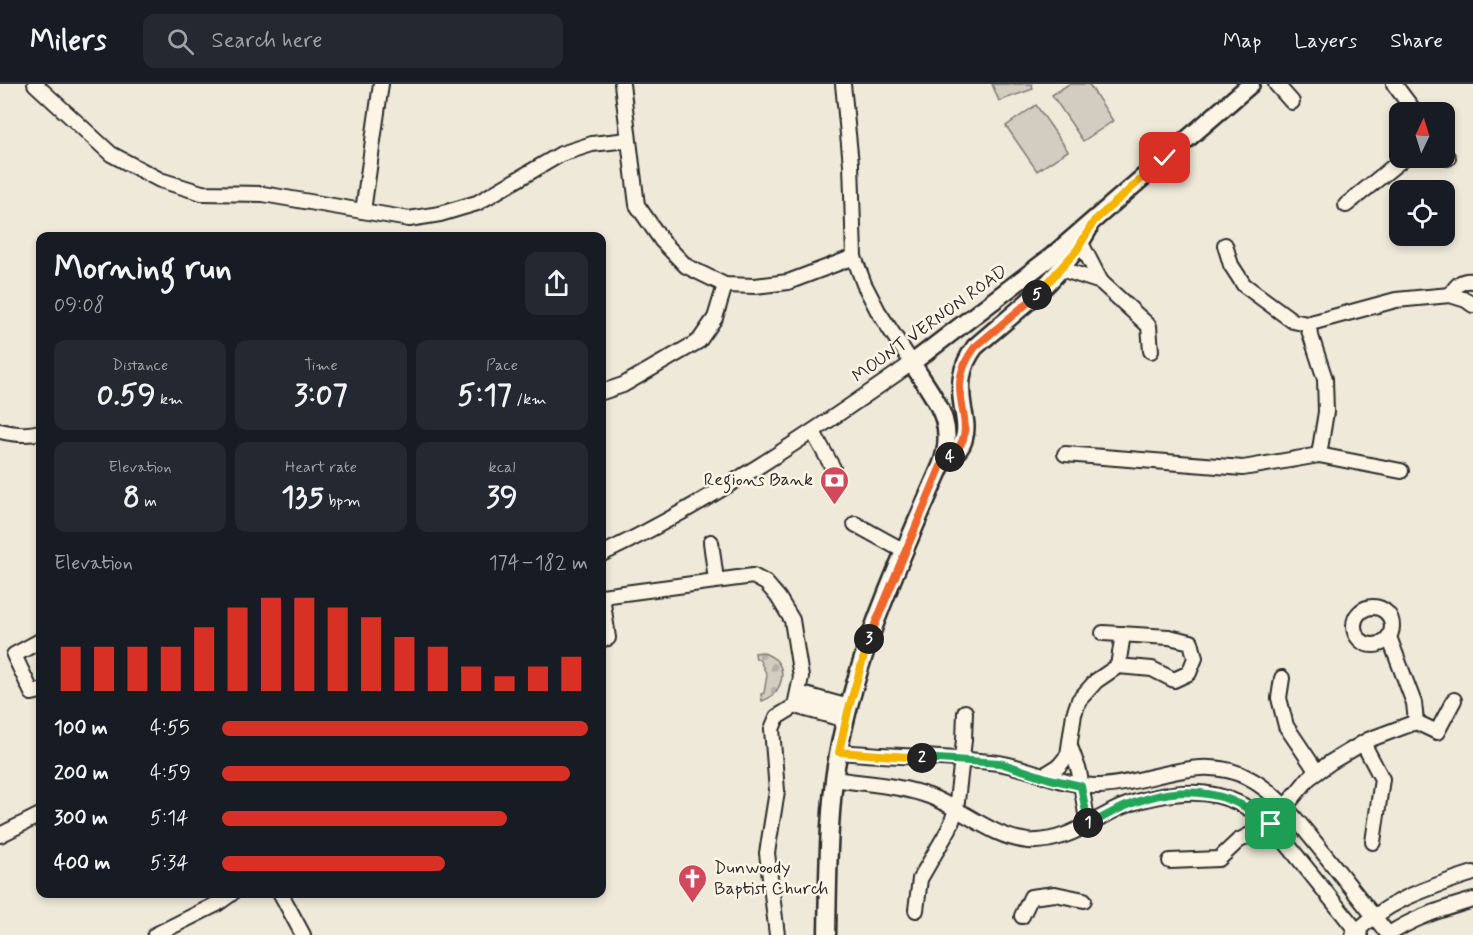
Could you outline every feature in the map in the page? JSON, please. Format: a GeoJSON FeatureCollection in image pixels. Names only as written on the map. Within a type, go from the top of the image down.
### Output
{"type":"FeatureCollection","features":[{"type":"Feature","properties":{"kind":"main road","name":"MOUNT VERNON ROAD"},"geometry":{"type":"LineString","coordinates":[[912,363],[1009,291],[1094,221],[1246,86]]}},
{"type":"Feature","properties":{"kind":"main road"},"geometry":{"type":"LineString","coordinates":[[941,466],[955,453],[964,438],[966,428],[960,384],[968,356],[975,347],[1043,289],[1081,243],[1094,221]]}},
{"type":"Feature","properties":{"kind":"main road"},"geometry":{"type":"LineString","coordinates":[[827,935],[828,848],[839,752],[848,714],[869,637],[941,466],[948,443],[947,426],[941,410],[912,363]]}},
{"type":"Feature","properties":{"kind":"street"},"geometry":{"type":"LineString","coordinates":[[35,84],[111,154],[160,180],[202,193],[263,194],[409,219],[440,214],[477,203],[561,154],[592,144],[628,140]]}},
{"type":"Feature","properties":{"kind":"street"},"geometry":{"type":"LineString","coordinates":[[363,211],[381,84]]}},
{"type":"Feature","properties":{"kind":"street"},"geometry":{"type":"LineString","coordinates":[[622,84],[637,205],[662,241],[686,266],[725,285],[755,286],[788,282],[854,257]]}},
{"type":"Feature","properties":{"kind":"street"},"geometry":{"type":"LineString","coordinates":[[843,84],[850,164],[854,257],[864,284],[912,363]]}},
{"type":"Feature","properties":{"kind":"street"},"geometry":{"type":"LineString","coordinates":[[1276,84],[1292,102]]}},
{"type":"Feature","properties":{"kind":"street"},"geometry":{"type":"LineString","coordinates":[[1394,84],[1408,102]]}},
{"type":"Feature","properties":{"kind":"street"},"geometry":{"type":"LineString","coordinates":[[1346,205],[1392,168]]}},
{"type":"Feature","properties":{"kind":"street"},"geometry":{"type":"LineString","coordinates":[[1081,243],[1101,282],[1149,326],[1151,351]]}},
{"type":"Feature","properties":{"kind":"street"},"geometry":{"type":"LineString","coordinates":[[1225,245],[1231,265],[1244,285],[1293,321],[1307,324],[1396,300],[1450,295],[1473,304]]}},
{"type":"Feature","properties":{"kind":"street"},"geometry":{"type":"LineString","coordinates":[[1061,269],[1101,282]]}},
{"type":"Feature","properties":{"kind":"street"},"geometry":{"type":"LineString","coordinates":[[1450,295],[1457,284],[1467,280],[1473,281]]}},
{"type":"Feature","properties":{"kind":"street"},"geometry":{"type":"LineString","coordinates":[[606,391],[623,385],[699,341],[715,318],[725,285]]}},
{"type":"Feature","properties":{"kind":"street"},"geometry":{"type":"LineString","coordinates":[[1307,324],[1325,379],[1326,412],[1319,455]]}},
{"type":"Feature","properties":{"kind":"street","name":"MOUNT VERNON ROAD"},"geometry":{"type":"LineString","coordinates":[[606,552],[749,474],[912,363]]}},
{"type":"Feature","properties":{"kind":"street"},"geometry":{"type":"LineString","coordinates":[[0,431],[11,434],[36,433]]}},
{"type":"Feature","properties":{"kind":"street"},"geometry":{"type":"LineString","coordinates":[[813,432],[833,468]]}},
{"type":"Feature","properties":{"kind":"street"},"geometry":{"type":"LineString","coordinates":[[1065,453],[1242,468],[1319,455],[1401,471]]}},
{"type":"Feature","properties":{"kind":"street"},"geometry":{"type":"LineString","coordinates":[[855,524],[904,551]]}},
{"type":"Feature","properties":{"kind":"street"},"geometry":{"type":"LineString","coordinates":[[711,542],[716,580]]}},
{"type":"Feature","properties":{"kind":"street"},"geometry":{"type":"LineString","coordinates":[[606,595],[753,576],[766,584],[778,597],[792,620],[801,677],[797,699],[777,717],[772,729],[777,791],[776,809],[767,853],[777,935]]}},
{"type":"Feature","properties":{"kind":"street"},"geometry":{"type":"LineString","coordinates":[[606,624],[608,638],[606,638]]}},
{"type":"Feature","properties":{"kind":"street"},"geometry":{"type":"LineString","coordinates":[[1043,776],[1059,765],[1068,754],[1071,728],[1079,700],[1096,681],[1118,666],[1152,669],[1174,680],[1189,673],[1195,658],[1191,642],[1169,637],[1103,633]]}},
{"type":"Feature","properties":{"kind":"street"},"geometry":{"type":"LineString","coordinates":[[1118,666],[1123,634]]}},
{"type":"Feature","properties":{"kind":"street"},"geometry":{"type":"LineString","coordinates":[[1389,637],[1414,703],[1416,722]]}},
{"type":"Feature","properties":{"kind":"street"},"geometry":{"type":"LineString","coordinates":[[36,643],[14,655],[32,693],[36,692]]}},
{"type":"Feature","properties":{"kind":"street"},"geometry":{"type":"LineString","coordinates":[[1282,678],[1279,698],[1286,726],[1317,772]]}},
{"type":"Feature","properties":{"kind":"street"},"geometry":{"type":"LineString","coordinates":[[797,699],[848,714]]}},
{"type":"Feature","properties":{"kind":"street"},"geometry":{"type":"LineString","coordinates":[[1170,861],[1219,859],[1238,841],[1271,824],[1309,778],[1317,772],[1364,743],[1416,722],[1437,732],[1454,700]]}},
{"type":"Feature","properties":{"kind":"street"},"geometry":{"type":"LineString","coordinates":[[916,910],[920,879],[949,829],[956,810],[965,712]]}},
{"type":"Feature","properties":{"kind":"street"},"geometry":{"type":"LineString","coordinates":[[1364,743],[1382,778],[1373,842]]}},
{"type":"Feature","properties":{"kind":"street"},"geometry":{"type":"LineString","coordinates":[[1070,746],[1081,786],[1088,826]]}},
{"type":"Feature","properties":{"kind":"street"},"geometry":{"type":"LineString","coordinates":[[839,752],[1000,763],[1081,786],[1123,783],[1175,771],[1208,767],[1223,769],[1248,777],[1285,807],[1388,935],[1424,915],[1473,900]]}},
{"type":"Feature","properties":{"kind":"street"},"geometry":{"type":"LineString","coordinates":[[835,779],[916,793],[936,799],[993,830],[1030,841],[1055,838],[1078,831],[1126,805],[1170,794],[1210,793],[1255,811],[1271,824],[1357,934],[1374,917],[1401,899],[1473,873]]}},
{"type":"Feature","properties":{"kind":"street"},"geometry":{"type":"LineString","coordinates":[[0,835],[36,817]]}},
{"type":"Feature","properties":{"kind":"street"},"geometry":{"type":"LineString","coordinates":[[1022,916],[1031,897],[1055,894],[1084,900]]}},
{"type":"Feature","properties":{"kind":"street"},"geometry":{"type":"LineString","coordinates":[[155,935],[225,898]]}},
{"type":"Feature","properties":{"kind":"street"},"geometry":{"type":"LineString","coordinates":[[283,898],[303,935]]}},
{"type":"Feature","properties":{"kind":"green space"},"geometry":{"type":"Polygon","coordinates":[[[992,84],[1032,84],[1033,89],[999,101],[992,84]]]}},
{"type":"Feature","properties":{"kind":"green space"},"geometry":{"type":"Polygon","coordinates":[[[1069,84],[1089,84],[1113,121],[1083,141],[1052,95],[1069,84]]]}},
{"type":"Feature","properties":{"kind":"green space"},"geometry":{"type":"Polygon","coordinates":[[[1036,105],[1068,151],[1037,171],[1006,126],[1036,105]]]}},
{"type":"Feature","properties":{"kind":"green space"},"geometry":{"type":"Polygon","coordinates":[[[762,652],[776,660],[782,672],[782,679],[773,695],[762,701],[761,694],[764,693],[767,675],[759,659],[756,659],[755,653],[762,652]]]}},
{"type":"Feature","properties":{"kind":"place","name":"Regions Bank"},"geometry":{"type":"Point","coordinates":[834,506]}},
{"type":"Feature","properties":{"kind":"place","name":"Dunwoody Baptist Church"},"geometry":{"type":"Point","coordinates":[693,904]}},
{"type":"Feature","properties":{"kind":"route"},"geometry":{"type":"LineString","coordinates":[[1165,158],[1094,221],[1077,250],[1043,289],[975,347],[968,356],[960,384],[966,428],[964,438],[961,446],[941,466],[879,610],[858,675],[839,752],[1000,763],[1081,786],[1088,826],[1126,805],[1148,798],[1184,792],[1223,796],[1255,811],[1271,824]]}}]}
